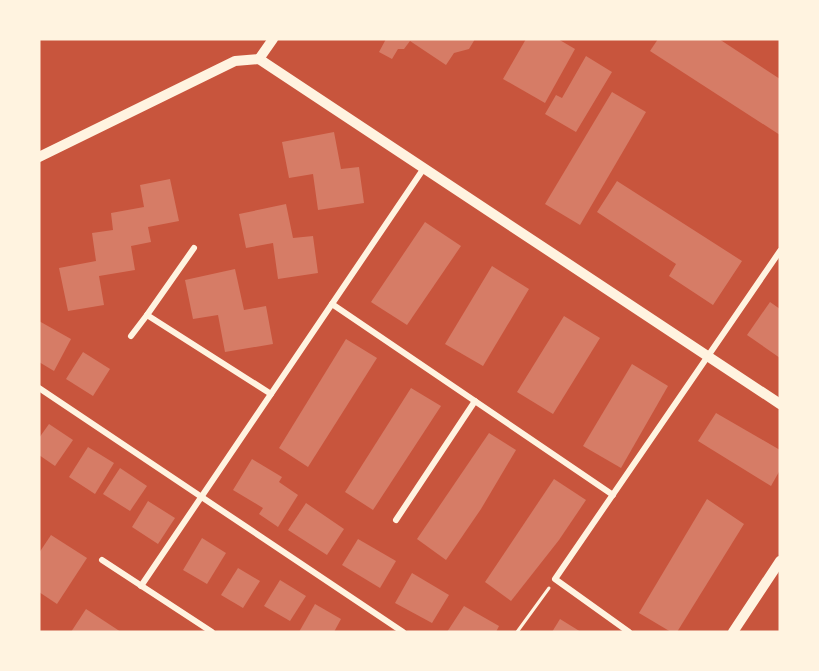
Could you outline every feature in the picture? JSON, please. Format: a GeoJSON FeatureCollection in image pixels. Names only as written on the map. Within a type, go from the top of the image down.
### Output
{"type":"FeatureCollection","features":[{"type":"Feature","properties":{"kind":"street"},"geometry":{"type":"LineString","coordinates":[[259,59],[273,39]]}},
{"type":"Feature","properties":{"kind":"street"},"geometry":{"type":"LineString","coordinates":[[39,157],[235,61],[259,59],[780,404]]}},
{"type":"Feature","properties":{"kind":"street"},"geometry":{"type":"LineString","coordinates":[[141,586],[424,168]]}},
{"type":"Feature","properties":{"kind":"street"},"geometry":{"type":"LineString","coordinates":[[131,336],[194,248]]}},
{"type":"Feature","properties":{"kind":"street"},"geometry":{"type":"LineString","coordinates":[[629,632],[555,579],[780,251]]}},
{"type":"Feature","properties":{"kind":"street"},"geometry":{"type":"LineString","coordinates":[[332,304],[613,495]]}},
{"type":"Feature","properties":{"kind":"street"},"geometry":{"type":"LineString","coordinates":[[147,315],[272,394]]}},
{"type":"Feature","properties":{"kind":"street"},"geometry":{"type":"LineString","coordinates":[[39,388],[403,632]]}},
{"type":"Feature","properties":{"kind":"street"},"geometry":{"type":"LineString","coordinates":[[396,520],[475,401]]}},
{"type":"Feature","properties":{"kind":"street"},"geometry":{"type":"LineString","coordinates":[[102,560],[212,632]]}},
{"type":"Feature","properties":{"kind":"street"},"geometry":{"type":"LineString","coordinates":[[732,632],[780,561]]}},
{"type":"Feature","properties":{"kind":"path"},"geometry":{"type":"LineString","coordinates":[[517,632],[555,579]]}},
{"type":"Feature","properties":{"kind":"building"},"geometry":{"type":"Polygon","coordinates":[[[386,39],[475,39],[469,49],[454,53],[446,65],[410,41],[404,49],[398,49],[392,59],[379,52],[386,39]]]}},
{"type":"Feature","properties":{"kind":"building"},"geometry":{"type":"Polygon","coordinates":[[[526,39],[558,39],[575,49],[545,103],[503,79],[526,39]]]}},
{"type":"Feature","properties":{"kind":"building"},"geometry":{"type":"Polygon","coordinates":[[[658,39],[719,39],[780,79],[780,135],[650,51],[658,39]]]}},
{"type":"Feature","properties":{"kind":"building"},"geometry":{"type":"Polygon","coordinates":[[[586,56],[612,72],[576,132],[545,114],[556,95],[562,98],[586,56]]]}},
{"type":"Feature","properties":{"kind":"building"},"geometry":{"type":"Polygon","coordinates":[[[612,92],[646,112],[580,225],[545,204],[612,92]]]}},
{"type":"Feature","properties":{"kind":"building"},"geometry":{"type":"Polygon","coordinates":[[[334,132],[341,169],[359,167],[364,203],[318,210],[313,174],[289,178],[282,142],[334,132]]]}},
{"type":"Feature","properties":{"kind":"building"},"geometry":{"type":"Polygon","coordinates":[[[170,179],[179,221],[148,227],[151,242],[131,246],[135,270],[99,276],[104,305],[68,311],[59,268],[96,261],[92,233],[113,230],[111,213],[144,207],[140,185],[170,179]]]}},
{"type":"Feature","properties":{"kind":"building"},"geometry":{"type":"Polygon","coordinates":[[[617,181],[742,261],[713,305],[669,276],[676,264],[597,212],[617,181]]]}},
{"type":"Feature","properties":{"kind":"building"},"geometry":{"type":"Polygon","coordinates":[[[286,204],[293,238],[313,236],[318,273],[278,279],[273,243],[246,248],[239,214],[286,204]]]}},
{"type":"Feature","properties":{"kind":"building"},"geometry":{"type":"Polygon","coordinates":[[[425,222],[461,246],[407,325],[371,302],[425,222]]]}},
{"type":"Feature","properties":{"kind":"building"},"geometry":{"type":"Polygon","coordinates":[[[492,266],[529,289],[483,366],[445,344],[492,266]]]}},
{"type":"Feature","properties":{"kind":"building"},"geometry":{"type":"Polygon","coordinates":[[[235,269],[244,310],[266,306],[273,344],[225,352],[218,315],[193,319],[185,280],[235,269]]]}},
{"type":"Feature","properties":{"kind":"building"},"geometry":{"type":"Polygon","coordinates":[[[770,302],[780,309],[780,358],[747,335],[770,302]]]}},
{"type":"Feature","properties":{"kind":"building"},"geometry":{"type":"Polygon","coordinates":[[[564,316],[600,338],[553,414],[517,392],[564,316]]]}},
{"type":"Feature","properties":{"kind":"building"},"geometry":{"type":"Polygon","coordinates":[[[39,321],[71,339],[54,371],[39,362],[39,321]]]}},
{"type":"Feature","properties":{"kind":"building"},"geometry":{"type":"Polygon","coordinates":[[[346,339],[377,358],[308,467],[279,448],[346,339]]]}},
{"type":"Feature","properties":{"kind":"building"},"geometry":{"type":"Polygon","coordinates":[[[83,352],[110,369],[93,396],[66,379],[83,352]]]}},
{"type":"Feature","properties":{"kind":"building"},"geometry":{"type":"Polygon","coordinates":[[[632,364],[668,386],[621,468],[583,446],[632,364]]]}},
{"type":"Feature","properties":{"kind":"building"},"geometry":{"type":"Polygon","coordinates":[[[411,388],[441,406],[373,510],[345,492],[411,388]]]}},
{"type":"Feature","properties":{"kind":"building"},"geometry":{"type":"Polygon","coordinates":[[[716,413],[780,450],[780,470],[771,486],[698,441],[716,413]]]}},
{"type":"Feature","properties":{"kind":"building"},"geometry":{"type":"Polygon","coordinates":[[[49,424],[73,440],[55,466],[39,455],[39,438],[49,424]]]}},
{"type":"Feature","properties":{"kind":"building"},"geometry":{"type":"Polygon","coordinates":[[[489,433],[516,450],[481,509],[446,560],[417,539],[489,433]]]}},
{"type":"Feature","properties":{"kind":"building"},"geometry":{"type":"Polygon","coordinates":[[[88,447],[114,463],[95,494],[69,477],[88,447]]]}},
{"type":"Feature","properties":{"kind":"building"},"geometry":{"type":"Polygon","coordinates":[[[252,459],[282,477],[279,482],[298,495],[278,527],[259,514],[263,508],[233,490],[252,459]]]}},
{"type":"Feature","properties":{"kind":"building"},"geometry":{"type":"Polygon","coordinates":[[[120,468],[147,486],[130,511],[103,494],[120,468]]]}},
{"type":"Feature","properties":{"kind":"building"},"geometry":{"type":"Polygon","coordinates":[[[554,479],[586,500],[559,540],[511,601],[485,582],[554,479]]]}},
{"type":"Feature","properties":{"kind":"building"},"geometry":{"type":"Polygon","coordinates":[[[707,499],[744,524],[677,632],[671,632],[639,613],[707,499]]]}},
{"type":"Feature","properties":{"kind":"building"},"geometry":{"type":"Polygon","coordinates":[[[148,501],[175,518],[158,544],[132,527],[148,501]]]}},
{"type":"Feature","properties":{"kind":"building"},"geometry":{"type":"Polygon","coordinates":[[[306,503],[344,529],[327,555],[288,530],[306,503]]]}},
{"type":"Feature","properties":{"kind":"building"},"geometry":{"type":"Polygon","coordinates":[[[51,535],[87,558],[57,604],[39,592],[39,553],[51,535]]]}},
{"type":"Feature","properties":{"kind":"building"},"geometry":{"type":"Polygon","coordinates":[[[202,538],[226,553],[207,584],[183,570],[202,538]]]}},
{"type":"Feature","properties":{"kind":"building"},"geometry":{"type":"Polygon","coordinates":[[[358,539],[396,561],[380,588],[342,565],[358,539]]]}},
{"type":"Feature","properties":{"kind":"building"},"geometry":{"type":"Polygon","coordinates":[[[238,568],[260,581],[243,608],[221,595],[238,568]]]}},
{"type":"Feature","properties":{"kind":"building"},"geometry":{"type":"Polygon","coordinates":[[[412,573],[449,595],[432,623],[395,603],[412,573]]]}},
{"type":"Feature","properties":{"kind":"building"},"geometry":{"type":"Polygon","coordinates":[[[280,580],[306,596],[290,621],[264,606],[280,580]]]}},
{"type":"Feature","properties":{"kind":"building"},"geometry":{"type":"Polygon","coordinates":[[[315,604],[341,619],[334,632],[299,632],[315,604]]]}},
{"type":"Feature","properties":{"kind":"building"},"geometry":{"type":"Polygon","coordinates":[[[464,606],[499,626],[496,632],[447,632],[464,606]]]}},
{"type":"Feature","properties":{"kind":"building"},"geometry":{"type":"Polygon","coordinates":[[[86,609],[121,632],[71,632],[86,609]]]}},
{"type":"Feature","properties":{"kind":"building"},"geometry":{"type":"Polygon","coordinates":[[[560,619],[581,632],[552,632],[560,619]]]}}]}
